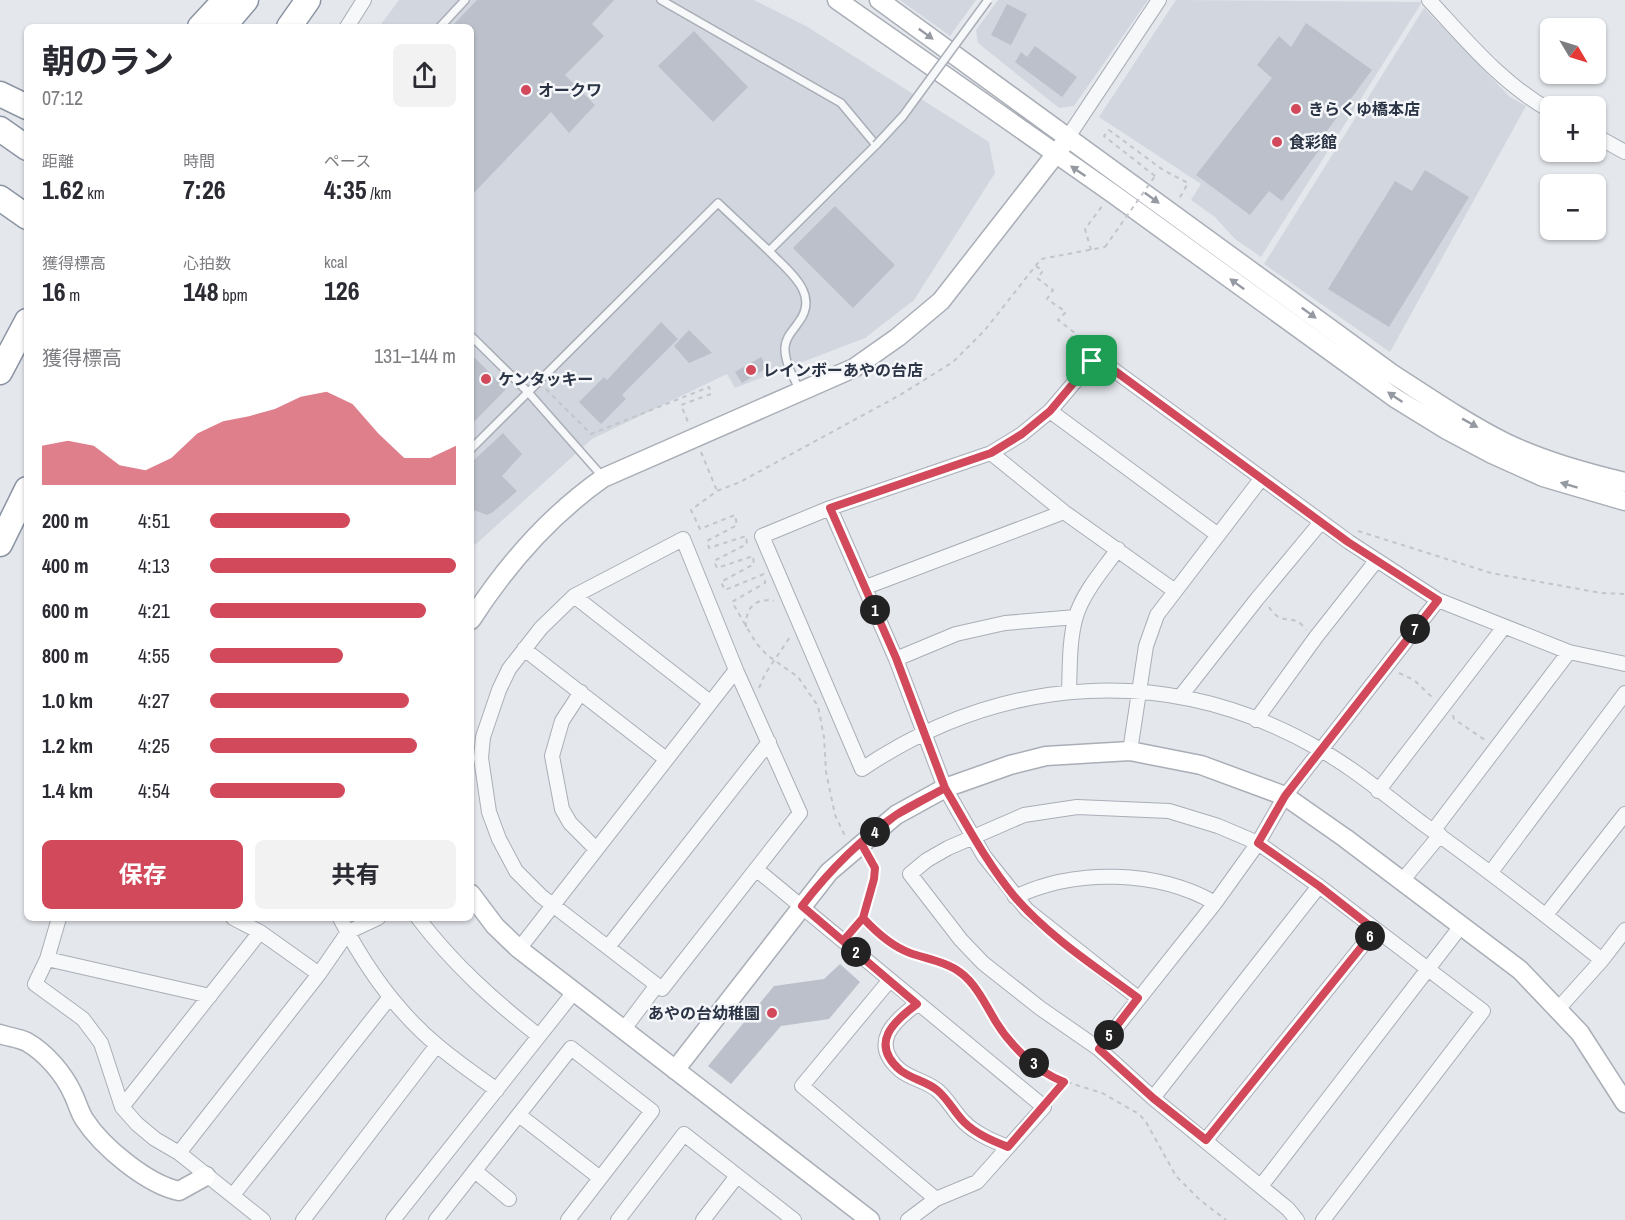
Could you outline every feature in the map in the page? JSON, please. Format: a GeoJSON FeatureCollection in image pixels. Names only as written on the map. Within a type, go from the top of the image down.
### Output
{"type":"FeatureCollection","features":[{"type":"Feature","properties":{"kind":"highway"},"geometry":{"type":"LineString","coordinates":[[203,24],[225,0]]}},
{"type":"Feature","properties":{"kind":"highway"},"geometry":{"type":"LineString","coordinates":[[226,24],[246,0]]}},
{"type":"Feature","properties":{"kind":"highway"},"geometry":{"type":"LineString","coordinates":[[291,24],[309,0]]}},
{"type":"Feature","properties":{"kind":"highway"},"geometry":{"type":"LineString","coordinates":[[0,93],[24,105]]}},
{"type":"Feature","properties":{"kind":"highway"},"geometry":{"type":"LineString","coordinates":[[0,129],[24,146]]}},
{"type":"Feature","properties":{"kind":"highway"},"geometry":{"type":"LineString","coordinates":[[0,198],[24,216]]}},
{"type":"Feature","properties":{"kind":"highway"},"geometry":{"type":"LineString","coordinates":[[0,372],[24,327]]}},
{"type":"Feature","properties":{"kind":"highway"},"geometry":{"type":"LineString","coordinates":[[0,544],[24,495]]}},
{"type":"Feature","properties":{"kind":"street"},"geometry":{"type":"LineString","coordinates":[[349,24],[364,0]]}},
{"type":"Feature","properties":{"kind":"street"},"geometry":{"type":"LineString","coordinates":[[837,0],[1056,156],[1112,193],[1395,398],[1447,430],[1543,477],[1625,501]]}},
{"type":"Feature","properties":{"kind":"street"},"geometry":{"type":"LineString","coordinates":[[879,0],[1390,373],[1451,412],[1505,442],[1541,458],[1625,482]]}},
{"type":"Feature","properties":{"kind":"street"},"geometry":{"type":"LineString","coordinates":[[474,616],[506,569],[539,531],[582,493],[603,478],[854,368],[898,337],[941,301],[1056,156],[1159,0]]}},
{"type":"Feature","properties":{"kind":"street"},"geometry":{"type":"LineString","coordinates":[[1429,0],[1501,77],[1528,99],[1540,105]]}},
{"type":"Feature","properties":{"kind":"street"},"geometry":{"type":"LineString","coordinates":[[1606,142],[1625,152]]}},
{"type":"Feature","properties":{"kind":"street"},"geometry":{"type":"LineString","coordinates":[[1602,960],[1491,872],[1320,749],[1256,720],[1203,701],[1138,690],[1069,691],[1005,703],[892,748],[862,769],[762,536],[830,508],[991,453],[1022,434],[1050,411],[1096,357],[1348,542],[1438,600],[1569,652],[1625,664]]}},
{"type":"Feature","properties":{"kind":"street"},"geometry":{"type":"LineString","coordinates":[[1050,411],[1218,535]]}},
{"type":"Feature","properties":{"kind":"street"},"geometry":{"type":"LineString","coordinates":[[991,453],[1064,512],[1175,591]]}},
{"type":"Feature","properties":{"kind":"street"},"geometry":{"type":"LineString","coordinates":[[1130,751],[1146,645],[1157,615],[1261,479]]}},
{"type":"Feature","properties":{"kind":"street"},"geometry":{"type":"LineString","coordinates":[[830,508],[896,658],[945,788],[972,837],[1015,897],[1028,910],[1081,955],[1138,998]]}},
{"type":"Feature","properties":{"kind":"street"},"geometry":{"type":"LineString","coordinates":[[866,587],[1064,512]]}},
{"type":"Feature","properties":{"kind":"street"},"geometry":{"type":"LineString","coordinates":[[1180,697],[1257,599],[1322,522]]}},
{"type":"Feature","properties":{"kind":"street"},"geometry":{"type":"LineString","coordinates":[[683,539],[736,670],[800,813],[662,989],[528,885],[508,857],[489,812],[483,782],[483,737],[499,690],[509,669],[524,649],[573,596],[683,539]]}},
{"type":"Feature","properties":{"kind":"street"},"geometry":{"type":"LineString","coordinates":[[1069,691],[1076,617],[1087,593],[1118,549]]}},
{"type":"Feature","properties":{"kind":"street"},"geometry":{"type":"LineString","coordinates":[[1256,720],[1316,637],[1376,561]]}},
{"type":"Feature","properties":{"kind":"street"},"geometry":{"type":"LineString","coordinates":[[573,596],[710,702]]}},
{"type":"Feature","properties":{"kind":"street"},"geometry":{"type":"LineString","coordinates":[[1099,1049],[1215,903],[1258,843],[1285,796],[1438,600]]}},
{"type":"Feature","properties":{"kind":"street"},"geometry":{"type":"LineString","coordinates":[[896,658],[956,634],[1005,623],[1076,617]]}},
{"type":"Feature","properties":{"kind":"street"},"geometry":{"type":"LineString","coordinates":[[1378,791],[1504,627]]}},
{"type":"Feature","properties":{"kind":"street"},"geometry":{"type":"LineString","coordinates":[[524,649],[666,759]]}},
{"type":"Feature","properties":{"kind":"street"},"geometry":{"type":"LineString","coordinates":[[1402,881],[1569,652]]}},
{"type":"Feature","properties":{"kind":"street"},"geometry":{"type":"LineString","coordinates":[[519,949],[736,670]]}},
{"type":"Feature","properties":{"kind":"street"},"geometry":{"type":"LineString","coordinates":[[581,692],[562,721],[552,756],[562,809],[570,823],[596,849]]}},
{"type":"Feature","properties":{"kind":"street"},"geometry":{"type":"LineString","coordinates":[[1491,872],[1625,693]]}},
{"type":"Feature","properties":{"kind":"street"},"geometry":{"type":"LineString","coordinates":[[608,947],[769,742]]}},
{"type":"Feature","properties":{"kind":"street"},"geometry":{"type":"LineString","coordinates":[[675,1070],[829,872],[896,815],[945,788],[977,775],[1046,756],[1130,751],[1201,765],[1285,796],[1520,970],[1580,1033],[1625,1103]]}},
{"type":"Feature","properties":{"kind":"street"},"geometry":{"type":"LineString","coordinates":[[1297,1220],[1261,1186],[1153,1098],[1099,1049],[1040,1008],[983,963],[961,940],[910,874],[927,860],[972,837],[1024,815],[1060,807],[1100,806],[1169,812],[1218,826],[1258,843],[1319,886],[1483,1011],[1323,1220]]}},
{"type":"Feature","properties":{"kind":"street"},"geometry":{"type":"LineString","coordinates":[[1546,915],[1625,814]]}},
{"type":"Feature","properties":{"kind":"street"},"geometry":{"type":"LineString","coordinates":[[756,869],[1044,1107],[977,1182],[936,1199],[908,1220]]}},
{"type":"Feature","properties":{"kind":"street"},"geometry":{"type":"LineString","coordinates":[[1015,897],[1032,889],[1066,881],[1118,877],[1182,887],[1215,903]]}},
{"type":"Feature","properties":{"kind":"street"},"geometry":{"type":"LineString","coordinates":[[1153,1098],[1319,886]]}},
{"type":"Feature","properties":{"kind":"street"},"geometry":{"type":"LineString","coordinates":[[474,898],[495,926],[519,949],[870,1220]]}},
{"type":"Feature","properties":{"kind":"street"},"geometry":{"type":"LineString","coordinates":[[58,921],[47,959],[35,984],[84,1019],[101,1042],[122,1107],[136,1124],[155,1139],[179,1153],[263,1220]]}},
{"type":"Feature","properties":{"kind":"street"},"geometry":{"type":"LineString","coordinates":[[239,921],[260,932],[319,974]]}},
{"type":"Feature","properties":{"kind":"street"},"geometry":{"type":"LineString","coordinates":[[342,921],[390,997],[437,1045],[497,1090]]}},
{"type":"Feature","properties":{"kind":"street"},"geometry":{"type":"LineString","coordinates":[[179,1153],[319,974],[348,932],[372,921]]}},
{"type":"Feature","properties":{"kind":"street"},"geometry":{"type":"LineString","coordinates":[[420,921],[440,947],[493,1001],[538,1036]]}},
{"type":"Feature","properties":{"kind":"street"},"geometry":{"type":"LineString","coordinates":[[1261,1186],[1461,926]]}},
{"type":"Feature","properties":{"kind":"street"},"geometry":{"type":"LineString","coordinates":[[1206,1140],[1375,930]]}},
{"type":"Feature","properties":{"kind":"street"},"geometry":{"type":"LineString","coordinates":[[1558,1009],[1602,960],[1625,930]]}},
{"type":"Feature","properties":{"kind":"street"},"geometry":{"type":"LineString","coordinates":[[122,1107],[260,932]]}},
{"type":"Feature","properties":{"kind":"street"},"geometry":{"type":"LineString","coordinates":[[47,959],[210,996]]}},
{"type":"Feature","properties":{"kind":"street"},"geometry":{"type":"LineString","coordinates":[[890,981],[802,1086],[936,1199]]}},
{"type":"Feature","properties":{"kind":"street"},"geometry":{"type":"LineString","coordinates":[[624,1029],[657,985]]}},
{"type":"Feature","properties":{"kind":"street"},"geometry":{"type":"LineString","coordinates":[[393,1220],[574,992]]}},
{"type":"Feature","properties":{"kind":"street"},"geometry":{"type":"LineString","coordinates":[[233,1196],[390,997]]}},
{"type":"Feature","properties":{"kind":"street"},"geometry":{"type":"LineString","coordinates":[[917,1004],[896,1019],[886,1037],[888,1055],[900,1070],[936,1089],[963,1121],[978,1133],[1008,1147]]}},
{"type":"Feature","properties":{"kind":"street"},"geometry":{"type":"LineString","coordinates":[[0,1034],[27,1042],[46,1057],[68,1086],[82,1117],[93,1132],[148,1177],[164,1187],[179,1191],[206,1176]]}},
{"type":"Feature","properties":{"kind":"street"},"geometry":{"type":"LineString","coordinates":[[303,1220],[437,1045]]}},
{"type":"Feature","properties":{"kind":"street"},"geometry":{"type":"LineString","coordinates":[[436,1220],[571,1048],[652,1112],[568,1220]]}},
{"type":"Feature","properties":{"kind":"street"},"geometry":{"type":"LineString","coordinates":[[519,1115],[600,1178]]}},
{"type":"Feature","properties":{"kind":"street"},"geometry":{"type":"LineString","coordinates":[[618,1220],[684,1134],[794,1220]]}},
{"type":"Feature","properties":{"kind":"street"},"geometry":{"type":"LineString","coordinates":[[475,1171],[509,1199]]}},
{"type":"Feature","properties":{"kind":"street"},"geometry":{"type":"LineString","coordinates":[[703,1220],[737,1176]]}},
{"type":"Feature","properties":{"kind":"lane"},"geometry":{"type":"LineString","coordinates":[[443,24],[465,0]]}},
{"type":"Feature","properties":{"kind":"lane"},"geometry":{"type":"LineString","coordinates":[[661,0],[841,104],[876,145]]}},
{"type":"Feature","properties":{"kind":"lane"},"geometry":{"type":"LineString","coordinates":[[769,251],[903,116],[988,0]]}},
{"type":"Feature","properties":{"kind":"lane"},"geometry":{"type":"LineString","coordinates":[[474,445],[718,203],[769,251],[807,295],[807,309],[789,333],[785,346],[787,361],[800,391]]}},
{"type":"Feature","properties":{"kind":"lane"},"geometry":{"type":"LineString","coordinates":[[474,339],[527,391],[603,478]]}},
{"type":"Feature","properties":{"kind":"path"},"geometry":{"type":"LineString","coordinates":[[1105,247],[1155,176],[1104,136],[1109,130],[1163,170],[1188,183],[1171,212]]}},
{"type":"Feature","properties":{"kind":"path"},"geometry":{"type":"LineString","coordinates":[[1091,250],[1085,229],[1112,193]]}},
{"type":"Feature","properties":{"kind":"path"},"geometry":{"type":"LineString","coordinates":[[1036,266],[1043,271],[1037,278],[1053,290],[1047,299],[1066,312],[1058,320],[1075,333],[1068,341],[1092,361]]}},
{"type":"Feature","properties":{"kind":"path"},"geometry":{"type":"LineString","coordinates":[[538,380],[591,434],[709,387],[711,394],[681,405],[690,427]]}},
{"type":"Feature","properties":{"kind":"path"},"geometry":{"type":"LineString","coordinates":[[699,448],[717,491]]}},
{"type":"Feature","properties":{"kind":"path"},"geometry":{"type":"LineString","coordinates":[[1348,542],[1359,530],[1491,573],[1581,590],[1625,594]]}},
{"type":"Feature","properties":{"kind":"path"},"geometry":{"type":"LineString","coordinates":[[1257,599],[1268,606],[1277,618],[1282,620],[1293,618],[1301,622],[1316,637]]}},
{"type":"Feature","properties":{"kind":"path"},"geometry":{"type":"LineString","coordinates":[[747,631],[746,616],[749,608],[760,600],[777,602]]}},
{"type":"Feature","properties":{"kind":"path"},"geometry":{"type":"LineString","coordinates":[[759,692],[765,674],[795,629]]}},
{"type":"Feature","properties":{"kind":"path"},"geometry":{"type":"LineString","coordinates":[[843,941],[863,918],[875,868],[861,843]]}},
{"type":"Feature","properties":{"kind":"path"},"geometry":{"type":"LineString","coordinates":[[863,918],[880,936],[892,944],[963,974],[989,1007],[1012,1045],[1054,1078],[1102,1093],[1139,1114],[1181,1182],[1226,1220]]}},
{"type":"Feature","properties":{"kind":"path"},"geometry":{"type":"LineString","coordinates":[[1044,1107],[1064,1082]]}},
{"type":"Feature","properties":{"kind":"shaded area"},"geometry":{"type":"Polygon","coordinates":[[[399,0],[754,0],[806,26],[989,142],[995,173],[914,300],[865,338],[735,388],[727,374],[592,439],[475,545],[474,24],[381,24],[399,0]]]}},
{"type":"Feature","properties":{"kind":"shaded area"},"geometry":{"type":"Polygon","coordinates":[[[900,0],[976,0],[950,36],[900,0]]]}},
{"type":"Feature","properties":{"kind":"shaded area"},"geometry":{"type":"Polygon","coordinates":[[[998,0],[1148,0],[1074,106],[1059,108],[978,43],[976,30],[998,0]]]}},
{"type":"Feature","properties":{"kind":"shaded area"},"geometry":{"type":"Polygon","coordinates":[[[1176,0],[1422,2],[1261,257],[1235,239],[1215,217],[1191,200],[1201,184],[1099,117],[1176,0]]]}},
{"type":"Feature","properties":{"kind":"shaded area"},"geometry":{"type":"Polygon","coordinates":[[[1424,8],[1510,97],[1526,106],[1390,352],[1264,264],[1424,8]]]}},
{"type":"Feature","properties":{"kind":"building","name":"オークワ"},"geometry":{"type":"Polygon","coordinates":[[[477,0],[614,0],[592,24],[604,36],[565,75],[595,105],[569,133],[551,112],[474,193],[474,24],[454,24],[477,0]]]}},
{"type":"Feature","properties":{"kind":"building"},"geometry":{"type":"Polygon","coordinates":[[[1007,4],[1027,14],[1011,45],[991,35],[1007,4]]]}},
{"type":"Feature","properties":{"kind":"building","name":"きらくゆ橋本店"},"geometry":{"type":"Polygon","coordinates":[[[1306,23],[1372,70],[1321,139],[1325,142],[1282,201],[1269,191],[1250,215],[1196,175],[1272,78],[1257,65],[1279,36],[1291,47],[1306,23]]]}},
{"type":"Feature","properties":{"kind":"building"},"geometry":{"type":"Polygon","coordinates":[[[694,31],[748,87],[713,122],[658,66],[694,31]]]}},
{"type":"Feature","properties":{"kind":"building"},"geometry":{"type":"Polygon","coordinates":[[[1035,46],[1077,77],[1062,97],[1015,62],[1021,52],[1027,57],[1035,46]]]}},
{"type":"Feature","properties":{"kind":"building"},"geometry":{"type":"Polygon","coordinates":[[[1425,170],[1469,197],[1389,327],[1328,289],[1395,181],[1412,191],[1425,170]]]}},
{"type":"Feature","properties":{"kind":"building"},"geometry":{"type":"Polygon","coordinates":[[[835,206],[895,265],[853,308],[793,248],[835,206]]]}},
{"type":"Feature","properties":{"kind":"building"},"geometry":{"type":"Polygon","coordinates":[[[661,322],[678,339],[622,395],[626,399],[601,424],[579,402],[604,377],[607,380],[661,322]]]}},
{"type":"Feature","properties":{"kind":"building"},"geometry":{"type":"Polygon","coordinates":[[[689,330],[712,353],[689,363],[674,346],[689,330]]]}},
{"type":"Feature","properties":{"kind":"building"},"geometry":{"type":"Polygon","coordinates":[[[474,357],[506,389],[474,422],[474,357]]]}},
{"type":"Feature","properties":{"kind":"building","name":"レインボーあやの台店"},"geometry":{"type":"Polygon","coordinates":[[[761,357],[767,368],[742,383],[735,372],[761,357]]]}},
{"type":"Feature","properties":{"kind":"building"},"geometry":{"type":"Polygon","coordinates":[[[503,433],[522,454],[502,476],[517,491],[487,515],[474,510],[474,460],[503,433]]]}},
{"type":"Feature","properties":{"kind":"building"},"geometry":{"type":"Polygon","coordinates":[[[840,964],[860,982],[829,1019],[781,1026],[731,1084],[708,1066],[774,986],[824,979],[840,964]]]}},
{"type":"Feature","properties":{"kind":"place","name":"オークワ"},"geometry":{"type":"Point","coordinates":[526,90]}},
{"type":"Feature","properties":{"kind":"place","name":"きらくゆ橋本店"},"geometry":{"type":"Point","coordinates":[1296,109]}},
{"type":"Feature","properties":{"kind":"place","name":"食彩館"},"geometry":{"type":"Point","coordinates":[1277,142]}},
{"type":"Feature","properties":{"kind":"place","name":"レインボーあやの台店"},"geometry":{"type":"Point","coordinates":[751,370]}},
{"type":"Feature","properties":{"kind":"place","name":"ケンタッキー"},"geometry":{"type":"Point","coordinates":[486,379]}},
{"type":"Feature","properties":{"kind":"place","name":"あやの台幼稚園"},"geometry":{"type":"Point","coordinates":[772,1013]}},
{"type":"Feature","properties":{"kind":"route"},"geometry":{"type":"LineString","coordinates":[[1092,361],[1050,411],[1022,434],[991,453],[830,508],[896,658],[945,788],[896,815],[861,843],[875,868],[874,879],[868,892],[863,918],[843,941],[917,1004],[896,1019],[886,1037],[888,1055],[900,1070],[936,1089],[963,1121],[978,1133],[1008,1147],[1064,1082],[1054,1078],[1012,1045],[989,1007],[963,974],[935,961],[908,953],[880,936],[863,918],[843,941],[802,906],[829,872],[853,849],[896,815],[945,788],[984,856],[1015,897],[1081,955],[1138,998],[1099,1049],[1153,1098],[1206,1140],[1375,930],[1319,886],[1258,843],[1285,796],[1438,600],[1348,542],[1096,357],[1092,361]]}}]}
